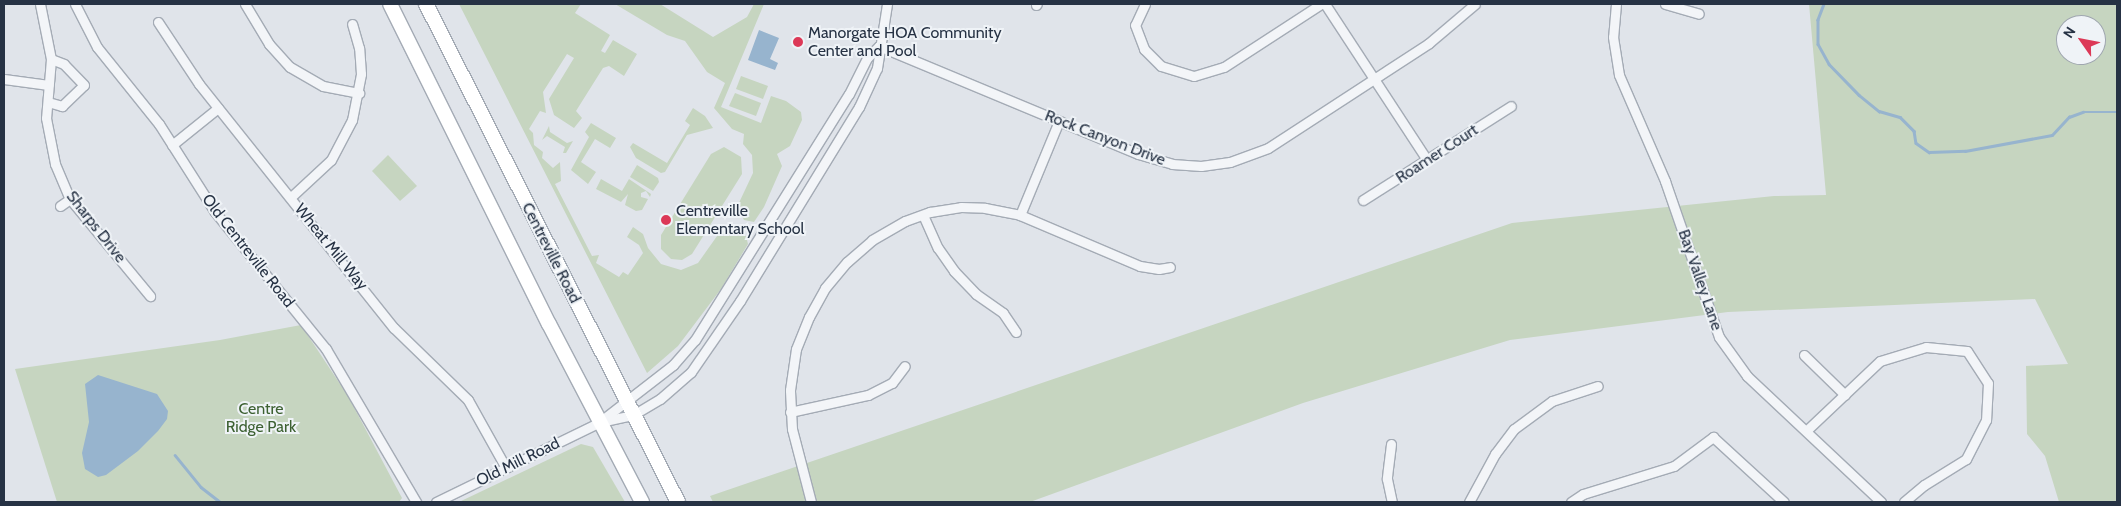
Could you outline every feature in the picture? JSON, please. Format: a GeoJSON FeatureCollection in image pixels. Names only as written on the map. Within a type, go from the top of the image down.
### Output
{"type":"FeatureCollection","features":[{"type":"Feature","properties":{"kind":"highway","name":"Centreville Road"},"geometry":{"type":"LineString","coordinates":[[390,4],[642,502]]}},
{"type":"Feature","properties":{"kind":"highway","name":"Centreville Road"},"geometry":{"type":"LineString","coordinates":[[426,4],[678,502]]}},
{"type":"Feature","properties":{"kind":"street","name":"Sharps Drive"},"geometry":{"type":"LineString","coordinates":[[40,4],[51,59],[46,118],[55,164],[70,199],[150,296]]}},
{"type":"Feature","properties":{"kind":"street","name":"Old Centreville Road"},"geometry":{"type":"LineString","coordinates":[[75,4],[97,48],[153,116],[215,212],[326,349],[416,502]]}},
{"type":"Feature","properties":{"kind":"street"},"geometry":{"type":"LineString","coordinates":[[246,4],[269,44],[290,67],[323,86],[359,93]]}},
{"type":"Feature","properties":{"kind":"street"},"geometry":{"type":"LineString","coordinates":[[600,422],[633,415],[674,388],[706,354],[860,107],[877,68],[887,4]]}},
{"type":"Feature","properties":{"kind":"street"},"geometry":{"type":"LineString","coordinates":[[1145,4],[1136,25],[1144,49],[1161,66],[1194,76],[1224,67],[1323,4],[1427,160]]}},
{"type":"Feature","properties":{"kind":"street","name":"Rock Canyon Drive"},"geometry":{"type":"LineString","coordinates":[[879,46],[1155,160],[1187,166],[1217,164],[1244,159],[1268,148],[1429,43],[1475,4]]}},
{"type":"Feature","properties":{"kind":"street","name":"Bay Valley Lane"},"geometry":{"type":"LineString","coordinates":[[1616,4],[1613,37],[1619,75],[1664,181],[1719,337],[1746,376],[1807,430],[1881,502]]}},
{"type":"Feature","properties":{"kind":"street"},"geometry":{"type":"LineString","coordinates":[[1665,4],[1699,14]]}},
{"type":"Feature","properties":{"kind":"street","name":"Wheat Mill Way"},"geometry":{"type":"LineString","coordinates":[[158,22],[186,68],[394,328],[468,400],[506,468]]}},
{"type":"Feature","properties":{"kind":"street"},"geometry":{"type":"LineString","coordinates":[[291,197],[318,174],[338,149],[352,120],[359,93],[360,61],[352,24]]}},
{"type":"Feature","properties":{"kind":"street"},"geometry":{"type":"LineString","coordinates":[[600,422],[673,365],[695,340],[849,94],[866,58],[879,46]]}},
{"type":"Feature","properties":{"kind":"street"},"geometry":{"type":"LineString","coordinates":[[48,102],[62,106],[84,85],[64,64],[51,59]]}},
{"type":"Feature","properties":{"kind":"street"},"geometry":{"type":"LineString","coordinates":[[4,78],[49,85]]}},
{"type":"Feature","properties":{"kind":"street","name":"Roamer Court"},"geometry":{"type":"LineString","coordinates":[[1363,200],[1511,106]]}},
{"type":"Feature","properties":{"kind":"street"},"geometry":{"type":"LineString","coordinates":[[172,145],[218,108]]}},
{"type":"Feature","properties":{"kind":"street"},"geometry":{"type":"LineString","coordinates":[[1020,215],[1058,121]]}},
{"type":"Feature","properties":{"kind":"street"},"geometry":{"type":"LineString","coordinates":[[60,206],[70,199]]}},
{"type":"Feature","properties":{"kind":"street"},"geometry":{"type":"LineString","coordinates":[[811,502],[798,457],[790,412],[796,349],[809,316],[825,288],[847,262],[872,240],[923,215],[968,207],[1020,215],[1140,266],[1159,269],[1170,267]]}},
{"type":"Feature","properties":{"kind":"street"},"geometry":{"type":"LineString","coordinates":[[923,215],[938,248],[954,272],[976,294],[1003,313],[1016,332]]}},
{"type":"Feature","properties":{"kind":"street"},"geometry":{"type":"LineString","coordinates":[[1807,430],[1880,361],[1926,347],[1967,351],[1988,384],[1986,420],[1966,459],[1924,485],[1904,502]]}},
{"type":"Feature","properties":{"kind":"street"},"geometry":{"type":"LineString","coordinates":[[1804,355],[1845,395]]}},
{"type":"Feature","properties":{"kind":"street"},"geometry":{"type":"LineString","coordinates":[[790,412],[842,403],[876,392],[892,383],[905,366]]}},
{"type":"Feature","properties":{"kind":"street"},"geometry":{"type":"LineString","coordinates":[[1469,502],[1495,454],[1514,429],[1552,401],[1598,386]]}},
{"type":"Feature","properties":{"kind":"street","name":"Old Mill Road"},"geometry":{"type":"LineString","coordinates":[[436,502],[600,422]]}},
{"type":"Feature","properties":{"kind":"street"},"geometry":{"type":"LineString","coordinates":[[1571,502],[1583,494],[1674,466],[1713,437],[1784,502]]}},
{"type":"Feature","properties":{"kind":"street"},"geometry":{"type":"LineString","coordinates":[[1391,444],[1387,479],[1392,502]]}},
{"type":"Feature","properties":{"kind":"green space"},"geometry":{"type":"Polygon","coordinates":[[[459,4],[581,4],[575,13],[610,35],[601,51],[605,53],[613,40],[637,54],[624,76],[609,66],[603,68],[576,111],[582,118],[574,128],[554,115],[549,99],[574,58],[567,54],[543,92],[546,113],[540,111],[529,129],[533,133],[534,145],[543,152],[542,158],[553,168],[560,162],[561,181],[555,184],[592,256],[599,255],[596,263],[619,277],[623,272],[628,275],[643,253],[639,245],[627,237],[633,227],[643,234],[648,248],[661,264],[681,270],[698,263],[722,229],[735,229],[746,236],[748,244],[721,289],[678,346],[647,373],[459,4]]]}},
{"type":"Feature","properties":{"kind":"green space"},"geometry":{"type":"Polygon","coordinates":[[[615,4],[660,4],[713,37],[747,17],[754,4],[764,4],[721,107],[761,123],[771,96],[786,101],[801,112],[802,120],[790,146],[777,154],[782,166],[764,207],[754,222],[744,220],[737,207],[753,173],[752,155],[743,144],[744,134],[732,129],[714,108],[725,83],[707,72],[685,41],[667,35],[615,4]]]}},
{"type":"Feature","properties":{"kind":"green space"},"geometry":{"type":"Polygon","coordinates":[[[1809,4],[2117,4],[2117,502],[2059,502],[2045,456],[2027,434],[2026,366],[2068,364],[2035,299],[1728,312],[1510,340],[1303,403],[1030,502],[713,502],[710,496],[1512,223],[1774,196],[1826,195],[1809,4]]]}},
{"type":"Feature","properties":{"kind":"green space"},"geometry":{"type":"Polygon","coordinates":[[[741,76],[768,86],[763,99],[736,89],[741,76]]]}},
{"type":"Feature","properties":{"kind":"green space"},"geometry":{"type":"Polygon","coordinates":[[[735,93],[761,103],[756,116],[729,106],[735,93]]]}},
{"type":"Feature","properties":{"kind":"green space"},"geometry":{"type":"Polygon","coordinates":[[[693,108],[705,116],[713,128],[687,135],[665,172],[661,173],[636,158],[630,147],[633,143],[667,163],[690,125],[685,121],[693,108]]]}},
{"type":"Feature","properties":{"kind":"green space"},"geometry":{"type":"Polygon","coordinates":[[[591,123],[616,138],[610,148],[595,139],[581,162],[596,172],[588,184],[571,170],[589,137],[585,132],[591,123]]]}},
{"type":"Feature","properties":{"kind":"green space"},"geometry":{"type":"Polygon","coordinates":[[[549,126],[550,132],[567,143],[573,141],[566,153],[563,153],[565,147],[547,136],[542,140],[549,126]]]}},
{"type":"Feature","properties":{"kind":"green space"},"geometry":{"type":"Polygon","coordinates":[[[724,147],[741,157],[742,174],[692,254],[682,260],[671,259],[661,249],[661,235],[711,154],[724,147]]]}},
{"type":"Feature","properties":{"kind":"green space"},"geometry":{"type":"Polygon","coordinates":[[[388,155],[417,186],[400,201],[372,171],[388,155]]]}},
{"type":"Feature","properties":{"kind":"green space"},"geometry":{"type":"Polygon","coordinates":[[[637,165],[658,178],[659,182],[653,191],[630,177],[637,165]]]}},
{"type":"Feature","properties":{"kind":"green space"},"geometry":{"type":"Polygon","coordinates":[[[601,179],[622,191],[629,179],[651,194],[650,197],[646,191],[641,193],[641,197],[648,199],[642,210],[636,211],[625,205],[628,194],[621,202],[596,189],[601,179]]]}},
{"type":"Feature","properties":{"kind":"green space","name":"Centre Ridge Park"},"geometry":{"type":"Polygon","coordinates":[[[301,325],[348,396],[402,498],[399,502],[57,502],[15,369],[220,340],[301,325]]]}},
{"type":"Feature","properties":{"kind":"green space"},"geometry":{"type":"Polygon","coordinates":[[[581,444],[593,447],[625,502],[459,502],[581,444]]]}},
{"type":"Feature","properties":{"kind":"water"},"geometry":{"type":"Polygon","coordinates":[[[759,30],[779,38],[770,59],[778,63],[775,70],[748,60],[759,30]]]}},
{"type":"Feature","properties":{"kind":"water"},"geometry":{"type":"Polygon","coordinates":[[[98,375],[157,394],[168,411],[167,419],[158,431],[138,451],[106,475],[98,477],[85,469],[82,453],[89,422],[85,384],[98,375]]]}},
{"type":"Feature","properties":{"kind":"waterway"},"geometry":{"type":"LineString","coordinates":[[1824,4],[1818,20],[1818,44],[1829,64],[1859,95],[1879,111],[1900,117],[1914,131],[1916,143],[1929,152],[1965,151],[2052,135],[2069,117],[2083,112],[2117,112]]}},
{"type":"Feature","properties":{"kind":"waterway"},"geometry":{"type":"LineString","coordinates":[[175,455],[201,487],[220,502]]}},
{"type":"Feature","properties":{"kind":"place","name":"Manorgate HOA Community Center and Pool"},"geometry":{"type":"Point","coordinates":[798,42]}},
{"type":"Feature","properties":{"kind":"place","name":"Centreville Elementary School"},"geometry":{"type":"Point","coordinates":[666,220]}}]}
